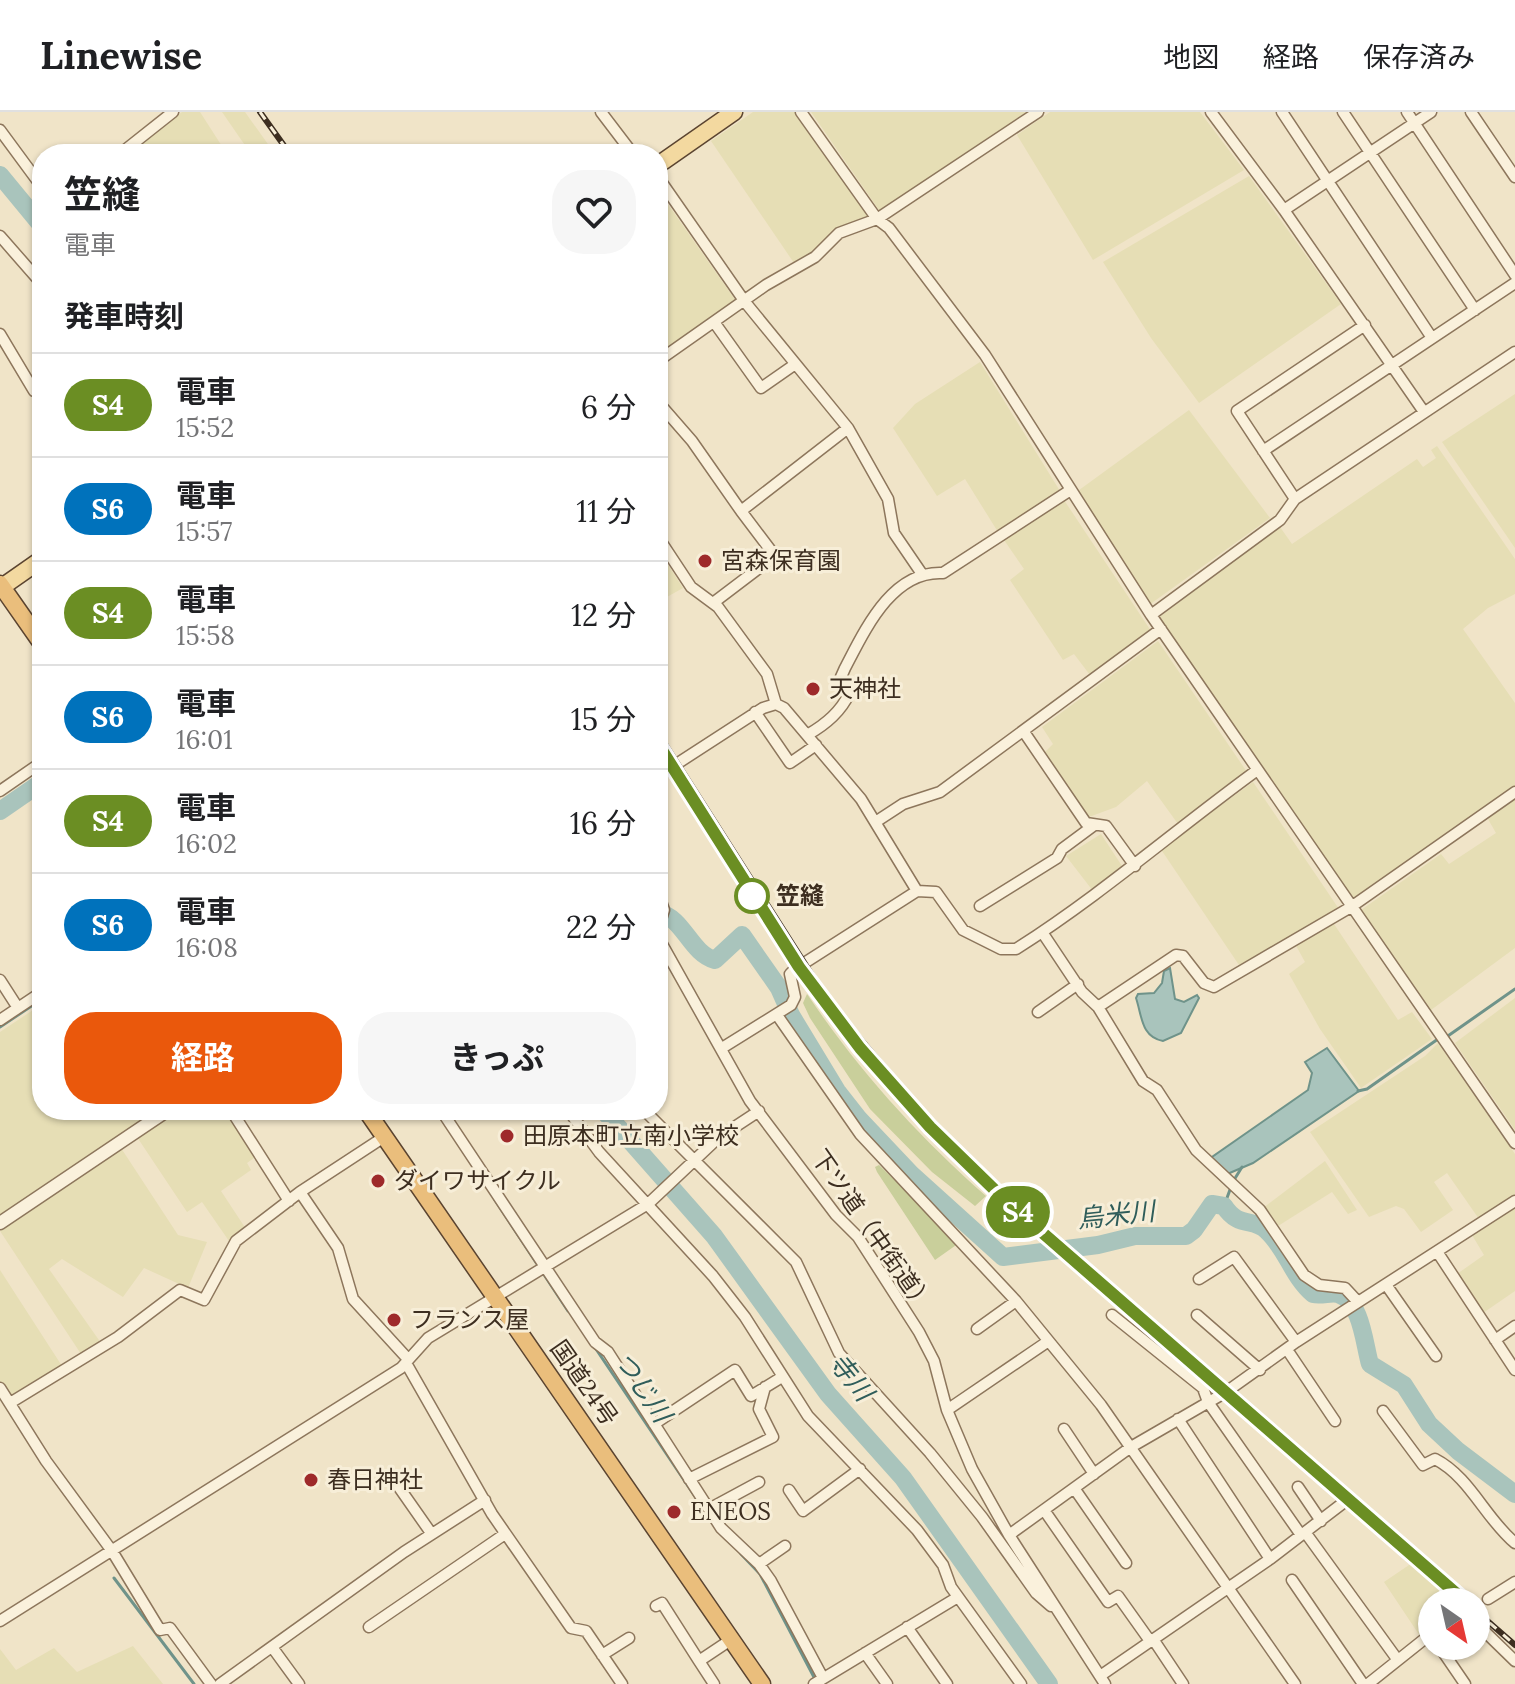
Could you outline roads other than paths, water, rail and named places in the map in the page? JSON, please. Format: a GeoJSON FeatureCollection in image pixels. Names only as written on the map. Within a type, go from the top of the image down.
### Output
{"type":"FeatureCollection","features":[{"type":"Feature","properties":{"kind":"highway"},"geometry":{"type":"LineString","coordinates":[[1,585],[32,630]]}},
{"type":"Feature","properties":{"kind":"highway","name":"国道24号"},"geometry":{"type":"LineString","coordinates":[[373,1120],[762,1684]]}},
{"type":"Feature","properties":{"kind":"main road"},"geometry":{"type":"LineString","coordinates":[[668,158],[734,112]]}},
{"type":"Feature","properties":{"kind":"main road"},"geometry":{"type":"LineString","coordinates":[[1,585],[32,565]]}},
{"type":"Feature","properties":{"kind":"street"},"geometry":{"type":"LineString","coordinates":[[133,144],[173,112]]}},
{"type":"Feature","properties":{"kind":"street"},"geometry":{"type":"LineString","coordinates":[[601,112],[625,144]]}},
{"type":"Feature","properties":{"kind":"street"},"geometry":{"type":"LineString","coordinates":[[801,112],[877,219],[889,228],[985,355],[1151,615],[1515,1143]]}},
{"type":"Feature","properties":{"kind":"street"},"geometry":{"type":"LineString","coordinates":[[668,354],[815,257],[839,233],[877,219],[1038,112]]}},
{"type":"Feature","properties":{"kind":"street"},"geometry":{"type":"LineString","coordinates":[[1211,112],[1284,210],[1424,412]]}},
{"type":"Feature","properties":{"kind":"street"},"geometry":{"type":"LineString","coordinates":[[1282,112],[1432,338]]}},
{"type":"Feature","properties":{"kind":"street"},"geometry":{"type":"LineString","coordinates":[[1343,112],[1475,310]]}},
{"type":"Feature","properties":{"kind":"street"},"geometry":{"type":"LineString","coordinates":[[1407,112],[1515,275]]}},
{"type":"Feature","properties":{"kind":"street"},"geometry":{"type":"LineString","coordinates":[[1284,210],[1431,112]]}},
{"type":"Feature","properties":{"kind":"street"},"geometry":{"type":"LineString","coordinates":[[1471,112],[1515,177]]}},
{"type":"Feature","properties":{"kind":"street"},"geometry":{"type":"LineString","coordinates":[[0,130],[32,173]]}},
{"type":"Feature","properties":{"kind":"street"},"geometry":{"type":"LineString","coordinates":[[668,191],[745,302],[848,428],[888,499],[894,533],[922,574]]}},
{"type":"Feature","properties":{"kind":"street"},"geometry":{"type":"LineString","coordinates":[[0,236],[32,273]]}},
{"type":"Feature","properties":{"kind":"street"},"geometry":{"type":"LineString","coordinates":[[1263,451],[1515,283]]}},
{"type":"Feature","properties":{"kind":"street"},"geometry":{"type":"LineString","coordinates":[[714,322],[761,388],[794,365]]}},
{"type":"Feature","properties":{"kind":"street"},"geometry":{"type":"LineString","coordinates":[[1295,499],[1237,411],[1365,325]]}},
{"type":"Feature","properties":{"kind":"street"},"geometry":{"type":"LineString","coordinates":[[0,334],[32,388]]}},
{"type":"Feature","properties":{"kind":"street"},"geometry":{"type":"LineString","coordinates":[[1151,615],[1280,520],[1295,499],[1515,352]]}},
{"type":"Feature","properties":{"kind":"street"},"geometry":{"type":"LineString","coordinates":[[668,413],[692,441],[775,556],[713,603]]}},
{"type":"Feature","properties":{"kind":"street"},"geometry":{"type":"LineString","coordinates":[[741,511],[848,428]]}},
{"type":"Feature","properties":{"kind":"street"},"geometry":{"type":"LineString","coordinates":[[807,735],[826,725],[844,703],[849,694],[841,677],[880,608],[900,588],[922,574],[943,573],[1069,491]]}},
{"type":"Feature","properties":{"kind":"street"},"geometry":{"type":"LineString","coordinates":[[668,552],[691,587],[713,603],[767,674],[776,704],[816,745],[877,821],[917,891]]}},
{"type":"Feature","properties":{"kind":"street"},"geometry":{"type":"LineString","coordinates":[[877,821],[903,804],[940,792],[1161,629]]}},
{"type":"Feature","properties":{"kind":"street"},"geometry":{"type":"LineString","coordinates":[[668,769],[755,712],[776,704]]}},
{"type":"Feature","properties":{"kind":"street"},"geometry":{"type":"LineString","coordinates":[[755,712],[790,763],[816,745]]}},
{"type":"Feature","properties":{"kind":"street"},"geometry":{"type":"LineString","coordinates":[[1024,732],[1086,823],[1106,826],[1135,866]]}},
{"type":"Feature","properties":{"kind":"street"},"geometry":{"type":"LineString","coordinates":[[0,791],[32,769]]}},
{"type":"Feature","properties":{"kind":"street"},"geometry":{"type":"LineString","coordinates":[[722,1048],[777,1015],[795,997],[790,974],[795,969],[917,891],[936,892],[963,930],[1001,949],[1016,949],[1135,866],[1188,821],[1256,771]]}},
{"type":"Feature","properties":{"kind":"street"},"geometry":{"type":"LineString","coordinates":[[1098,1007],[1176,955],[1183,956],[1204,983],[1214,987],[1351,907],[1515,792]]}},
{"type":"Feature","properties":{"kind":"street"},"geometry":{"type":"LineString","coordinates":[[980,906],[1057,858],[1062,849],[1093,826]]}},
{"type":"Feature","properties":{"kind":"street"},"geometry":{"type":"LineString","coordinates":[[1042,932],[1092,1005],[1098,1007],[1143,1081],[1157,1090],[1196,1150],[1260,1210],[1304,1275],[1319,1285],[1345,1288],[1353,1305]]}},
{"type":"Feature","properties":{"kind":"street","name":"下ツ道（中街道）"},"geometry":{"type":"LineString","coordinates":[[668,954],[759,1111],[836,1215],[858,1237],[919,1332],[934,1361],[947,1410],[972,1469],[1009,1535],[1043,1582],[1055,1610],[1102,1680]]}},
{"type":"Feature","properties":{"kind":"street"},"geometry":{"type":"LineString","coordinates":[[0,980],[18,1008]]}},
{"type":"Feature","properties":{"kind":"street"},"geometry":{"type":"LineString","coordinates":[[1038,1012],[1078,984]]}},
{"type":"Feature","properties":{"kind":"street"},"geometry":{"type":"LineString","coordinates":[[0,1020],[32,999]]}},
{"type":"Feature","properties":{"kind":"street"},"geometry":{"type":"LineString","coordinates":[[777,1015],[860,1134],[1016,1301],[1047,1342],[1055,1347],[1131,1447],[1295,1684]]}},
{"type":"Feature","properties":{"kind":"street"},"geometry":{"type":"LineString","coordinates":[[0,1621],[407,1361],[428,1338],[493,1295],[543,1269],[650,1202],[718,1138],[759,1111]]}},
{"type":"Feature","properties":{"kind":"street"},"geometry":{"type":"LineString","coordinates":[[0,1223],[153,1120]]}},
{"type":"Feature","properties":{"kind":"street"},"geometry":{"type":"LineString","coordinates":[[237,1120],[289,1201]]}},
{"type":"Feature","properties":{"kind":"street"},"geometry":{"type":"LineString","coordinates":[[447,1120],[543,1269],[595,1342],[608,1352],[721,1528],[759,1564],[819,1681],[958,1597]]}},
{"type":"Feature","properties":{"kind":"street"},"geometry":{"type":"LineString","coordinates":[[575,1120],[599,1152],[650,1202],[716,1280],[808,1416],[917,1530],[943,1565],[958,1597],[1021,1684]]}},
{"type":"Feature","properties":{"kind":"street"},"geometry":{"type":"LineString","coordinates":[[654,1120],[796,1262],[839,1353],[930,1453],[982,1517],[1036,1593],[1055,1610]]}},
{"type":"Feature","properties":{"kind":"street"},"geometry":{"type":"LineString","coordinates":[[10,1403],[118,1337],[180,1290],[204,1300],[236,1241],[300,1192],[384,1137]]}},
{"type":"Feature","properties":{"kind":"street"},"geometry":{"type":"LineString","coordinates":[[300,1192],[338,1248],[353,1299],[407,1361],[505,1534],[571,1628],[586,1631],[622,1684]]}},
{"type":"Feature","properties":{"kind":"street"},"geometry":{"type":"LineString","coordinates":[[1009,1535],[1131,1447],[1260,1370],[1296,1342],[1515,1201]]}},
{"type":"Feature","properties":{"kind":"street"},"geometry":{"type":"LineString","coordinates":[[1438,1253],[1515,1370]]}},
{"type":"Feature","properties":{"kind":"street"},"geometry":{"type":"LineString","coordinates":[[1199,1279],[1234,1257],[1296,1342]]}},
{"type":"Feature","properties":{"kind":"street"},"geometry":{"type":"LineString","coordinates":[[1387,1286],[1436,1356]]}},
{"type":"Feature","properties":{"kind":"street"},"geometry":{"type":"LineString","coordinates":[[977,1329],[1016,1301]]}},
{"type":"Feature","properties":{"kind":"street"},"geometry":{"type":"LineString","coordinates":[[1112,1315],[1203,1388],[1208,1402],[1397,1659]]}},
{"type":"Feature","properties":{"kind":"street"},"geometry":{"type":"LineString","coordinates":[[1197,1315],[1260,1370]]}},
{"type":"Feature","properties":{"kind":"street"},"geometry":{"type":"LineString","coordinates":[[1495,1340],[1515,1326]]}},
{"type":"Feature","properties":{"kind":"street"},"geometry":{"type":"LineString","coordinates":[[947,1410],[1047,1342]]}},
{"type":"Feature","properties":{"kind":"street"},"geometry":{"type":"LineString","coordinates":[[1288,1351],[1335,1421]]}},
{"type":"Feature","properties":{"kind":"street"},"geometry":{"type":"LineString","coordinates":[[654,1424],[735,1370],[751,1396],[782,1377]]}},
{"type":"Feature","properties":{"kind":"street"},"geometry":{"type":"LineString","coordinates":[[689,1479],[773,1437],[759,1409],[765,1387]]}},
{"type":"Feature","properties":{"kind":"street"},"geometry":{"type":"LineString","coordinates":[[0,1388],[46,1461],[112,1551],[160,1630],[170,1628],[211,1684]]}},
{"type":"Feature","properties":{"kind":"street"},"geometry":{"type":"LineString","coordinates":[[1383,1411],[1423,1465],[1435,1459],[1461,1477],[1501,1531],[1515,1543]]}},
{"type":"Feature","properties":{"kind":"street"},"geometry":{"type":"LineString","coordinates":[[1178,1419],[1270,1559]]}},
{"type":"Feature","properties":{"kind":"street"},"geometry":{"type":"LineString","coordinates":[[1064,1429],[1094,1474]]}},
{"type":"Feature","properties":{"kind":"street"},"geometry":{"type":"LineString","coordinates":[[789,1490],[803,1511],[860,1469]]}},
{"type":"Feature","properties":{"kind":"street"},"geometry":{"type":"LineString","coordinates":[[709,1509],[759,1482]]}},
{"type":"Feature","properties":{"kind":"street"},"geometry":{"type":"LineString","coordinates":[[396,1483],[431,1533]]}},
{"type":"Feature","properties":{"kind":"street"},"geometry":{"type":"LineString","coordinates":[[1298,1487],[1321,1521]]}},
{"type":"Feature","properties":{"kind":"street"},"geometry":{"type":"LineString","coordinates":[[1074,1488],[1126,1563]]}},
{"type":"Feature","properties":{"kind":"street"},"geometry":{"type":"LineString","coordinates":[[220,1684],[431,1533],[485,1500]]}},
{"type":"Feature","properties":{"kind":"street"},"geometry":{"type":"LineString","coordinates":[[1102,1680],[1152,1640],[1270,1559],[1343,1503]]}},
{"type":"Feature","properties":{"kind":"street"},"geometry":{"type":"LineString","coordinates":[[1044,1510],[1108,1602],[1118,1596],[1183,1684]]}},
{"type":"Feature","properties":{"kind":"street"},"geometry":{"type":"LineString","coordinates":[[369,1627],[505,1534]]}},
{"type":"Feature","properties":{"kind":"street"},"geometry":{"type":"LineString","coordinates":[[759,1564],[785,1546]]}},
{"type":"Feature","properties":{"kind":"street"},"geometry":{"type":"LineString","coordinates":[[1292,1580],[1365,1684],[1418,1644]]}},
{"type":"Feature","properties":{"kind":"street"},"geometry":{"type":"LineString","coordinates":[[1490,1598],[1515,1582]]}},
{"type":"Feature","properties":{"kind":"street"},"geometry":{"type":"LineString","coordinates":[[656,1606],[662,1603],[714,1684]]}},
{"type":"Feature","properties":{"kind":"street"},"geometry":{"type":"LineString","coordinates":[[907,1627],[947,1684]]}},
{"type":"Feature","properties":{"kind":"street"},"geometry":{"type":"LineString","coordinates":[[1490,1637],[1515,1661]]}},
{"type":"Feature","properties":{"kind":"street"},"geometry":{"type":"LineString","coordinates":[[602,1655],[629,1638]]}},
{"type":"Feature","properties":{"kind":"street"},"geometry":{"type":"LineString","coordinates":[[699,1661],[732,1639]]}},
{"type":"Feature","properties":{"kind":"street"},"geometry":{"type":"LineString","coordinates":[[272,1647],[299,1684]]}},
{"type":"Feature","properties":{"kind":"street"},"geometry":{"type":"LineString","coordinates":[[865,1653],[887,1684]]}},
{"type":"Feature","properties":{"kind":"street"},"geometry":{"type":"LineString","coordinates":[[1449,1660],[1465,1684]]}},
{"type":"Feature","properties":{"kind":"water"},"geometry":{"type":"Polygon","coordinates":[[[1170,968],[1175,999],[1184,1002],[1197,995],[1199,998],[1181,1033],[1163,1041],[1146,1030],[1136,998],[1138,994],[1154,993],[1162,983],[1164,971],[1170,968]]]}},
{"type":"Feature","properties":{"kind":"water"},"geometry":{"type":"Polygon","coordinates":[[[1327,1048],[1359,1091],[1253,1163],[1225,1175],[1210,1161],[1212,1157],[1308,1090],[1312,1073],[1305,1062],[1327,1048]]]}},
{"type":"Feature","properties":{"kind":"waterway","name":"寺川"},"geometry":{"type":"LineString","coordinates":[[0,175],[32,214]]}},
{"type":"Feature","properties":{"kind":"waterway"},"geometry":{"type":"LineString","coordinates":[[0,811],[32,789]]}},
{"type":"Feature","properties":{"kind":"waterway","name":"烏米川"},"geometry":{"type":"LineString","coordinates":[[668,916],[699,950],[715,960],[742,935],[779,988],[791,1015],[837,1091],[859,1119],[911,1174],[1003,1257],[1098,1245],[1135,1236],[1186,1236],[1194,1230],[1212,1204],[1224,1206],[1235,1218],[1267,1231],[1313,1294],[1338,1294],[1346,1298],[1357,1314],[1370,1364],[1404,1385],[1429,1424],[1458,1451],[1515,1494]]}},
{"type":"Feature","properties":{"kind":"waterway"},"geometry":{"type":"LineString","coordinates":[[1445,1038],[1515,989]]}},
{"type":"Feature","properties":{"kind":"waterway","name":"つじ川"},"geometry":{"type":"LineString","coordinates":[[0,1027],[32,1006]]}},
{"type":"Feature","properties":{"kind":"waterway"},"geometry":{"type":"LineString","coordinates":[[1358,1091],[1367,1089],[1438,1039]]}},
{"type":"Feature","properties":{"kind":"waterway","name":"寺川"},"geometry":{"type":"LineString","coordinates":[[612,1120],[714,1236],[828,1394],[903,1478],[1049,1684]]}},
{"type":"Feature","properties":{"kind":"waterway"},"geometry":{"type":"LineString","coordinates":[[1234,1180],[1242,1167]]}},
{"type":"Feature","properties":{"kind":"waterway"},"geometry":{"type":"LineString","coordinates":[[1224,1206],[1231,1187]]}},
{"type":"Feature","properties":{"kind":"waterway","name":"つじ川"},"geometry":{"type":"LineString","coordinates":[[495,1200],[568,1311]]}},
{"type":"Feature","properties":{"kind":"waterway","name":"つじ川"},"geometry":{"type":"LineString","coordinates":[[596,1349],[719,1532]]}},
{"type":"Feature","properties":{"kind":"waterway","name":"つじ川"},"geometry":{"type":"LineString","coordinates":[[741,1554],[760,1574],[816,1681]]}},
{"type":"Feature","properties":{"kind":"waterway"},"geometry":{"type":"LineString","coordinates":[[114,1578],[194,1684]]}},
{"type":"Feature","properties":{"kind":"railway"},"geometry":{"type":"LineString","coordinates":[[260,112],[283,144]]}},
{"type":"Feature","properties":{"kind":"railway"},"geometry":{"type":"LineString","coordinates":[[668,749],[830,1003],[933,1125],[1050,1234],[1458,1588]]}},
{"type":"Feature","properties":{"kind":"railway"},"geometry":{"type":"LineString","coordinates":[[1490,1623],[1515,1645]]}},
{"type":"Feature","properties":{"kind":"train","name":"S4"},"geometry":{"type":"LineString","coordinates":[[668,760],[799,967],[860,1048],[930,1127],[1005,1200],[1450,1588]]}},
{"type":"Feature","properties":{"kind":"place","name":"宮森保育園"},"geometry":{"type":"Point","coordinates":[705,561]}},
{"type":"Feature","properties":{"kind":"place","name":"天神社"},"geometry":{"type":"Point","coordinates":[813,689]}},
{"type":"Feature","properties":{"kind":"place","name":"笠縫"},"geometry":{"type":"Point","coordinates":[752,896]}},
{"type":"Feature","properties":{"kind":"place","name":"田原本町立南小学校"},"geometry":{"type":"Point","coordinates":[507,1136]}},
{"type":"Feature","properties":{"kind":"place","name":"ダイワサイクル"},"geometry":{"type":"Point","coordinates":[378,1181]}},
{"type":"Feature","properties":{"kind":"place","name":"フランス屋"},"geometry":{"type":"Point","coordinates":[394,1320]}},
{"type":"Feature","properties":{"kind":"place","name":"春日神社"},"geometry":{"type":"Point","coordinates":[311,1480]}},
{"type":"Feature","properties":{"kind":"place","name":"ENEOS"},"geometry":{"type":"Point","coordinates":[674,1512]}}]}
